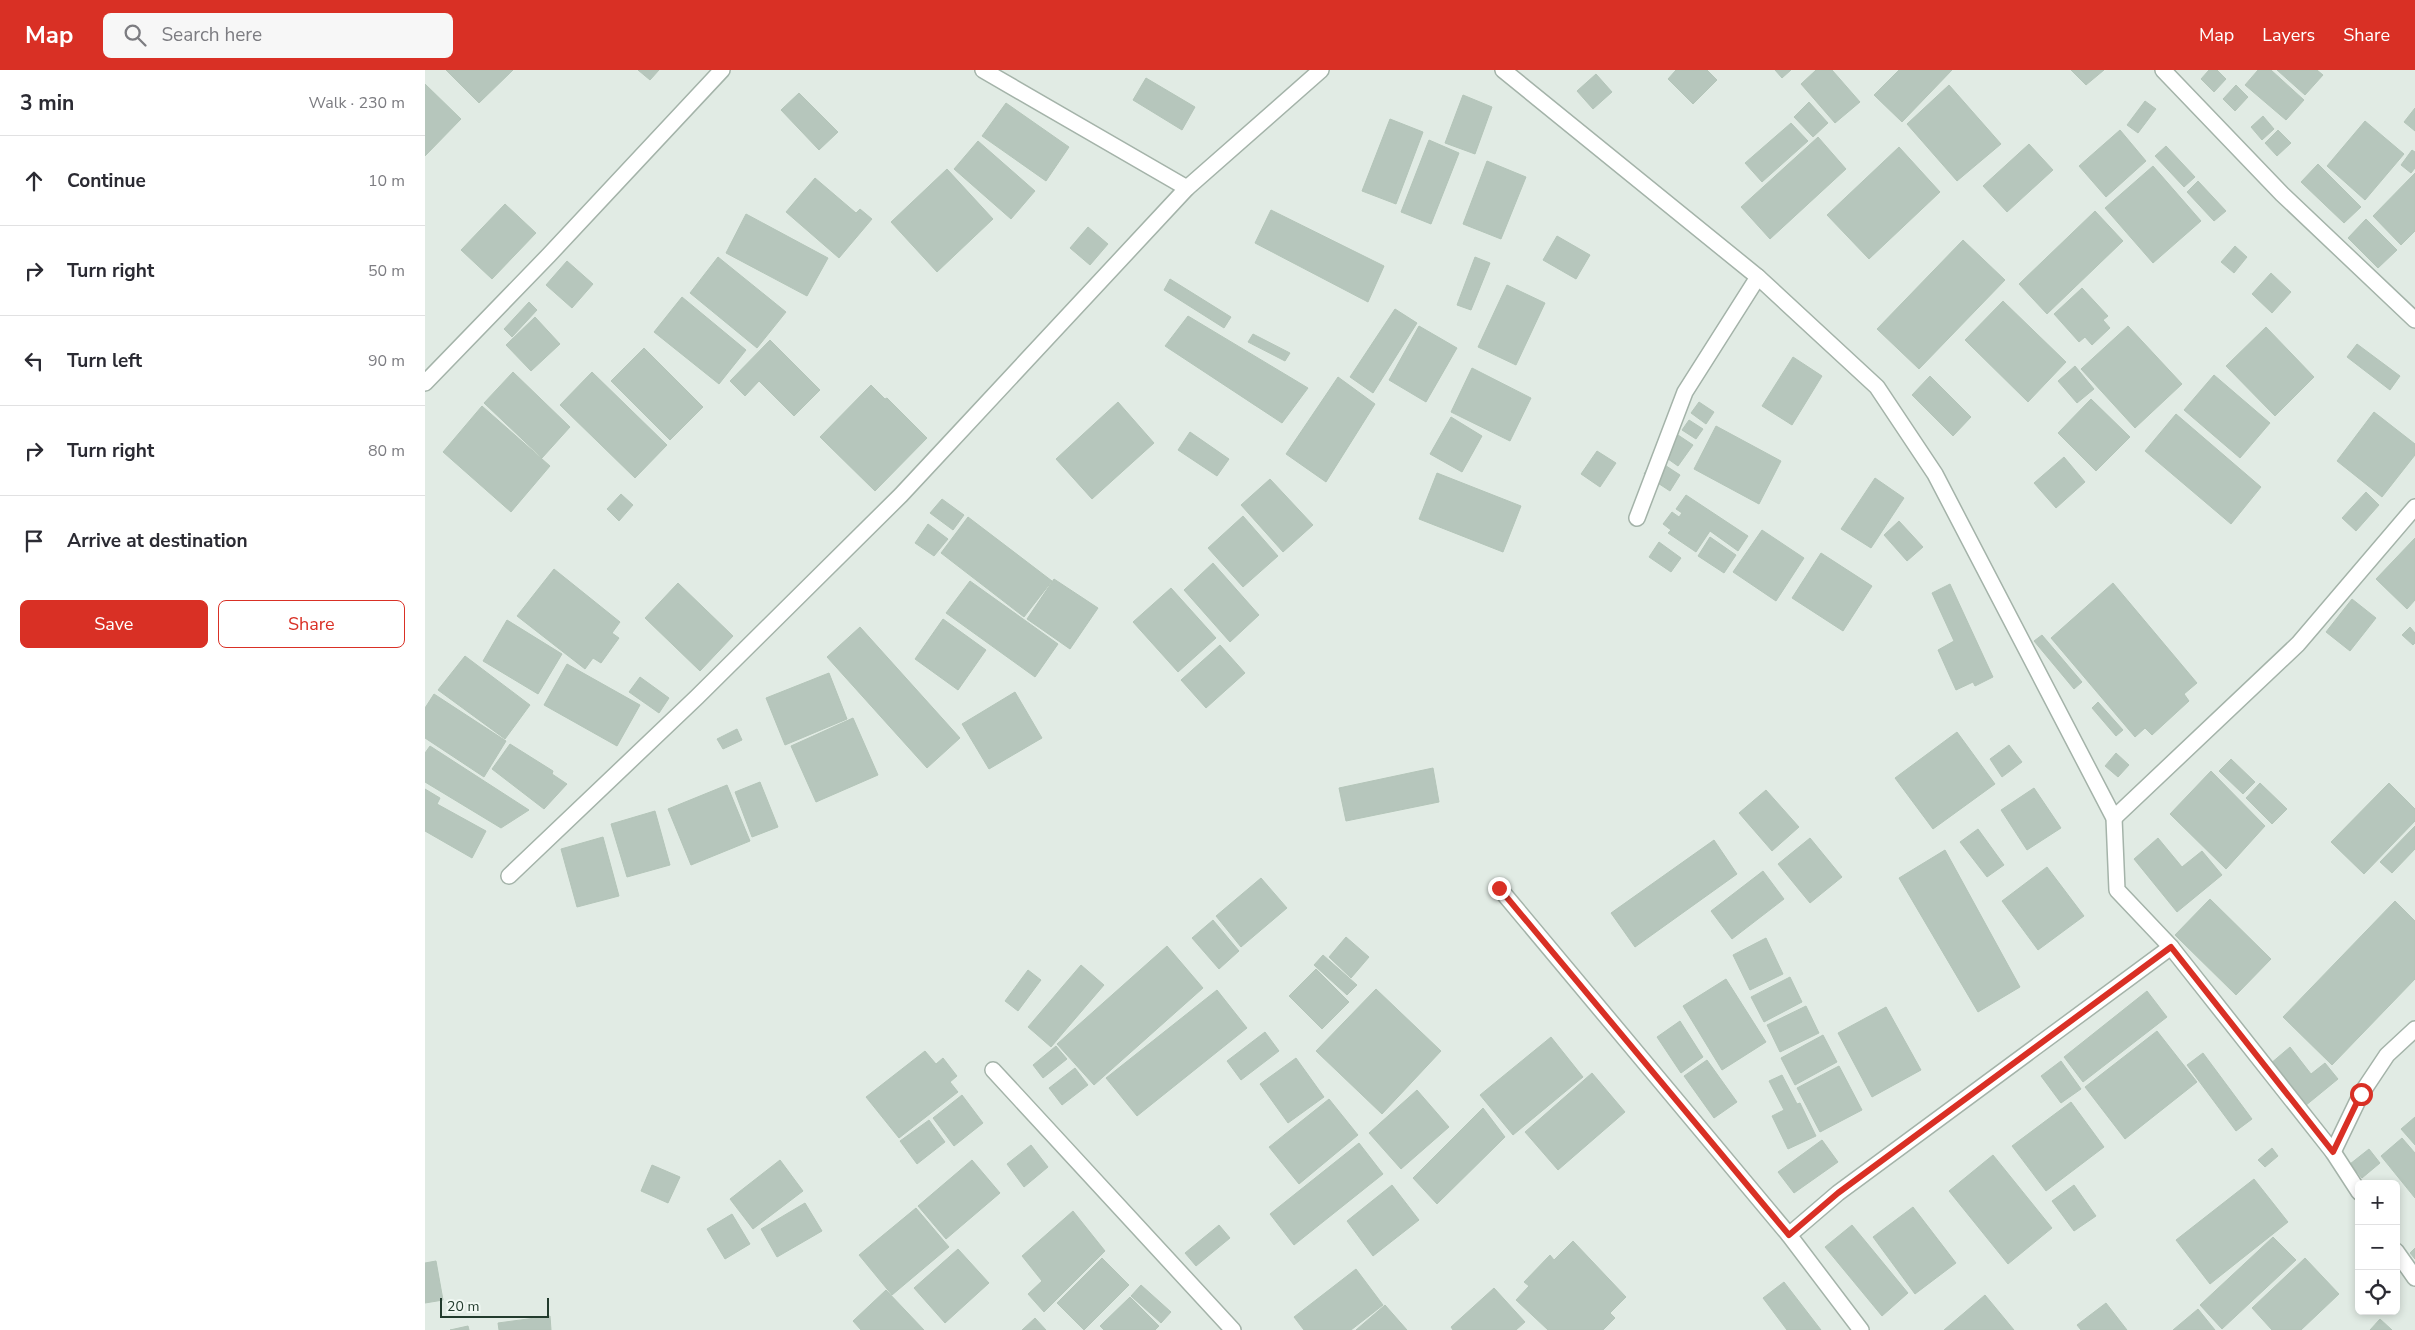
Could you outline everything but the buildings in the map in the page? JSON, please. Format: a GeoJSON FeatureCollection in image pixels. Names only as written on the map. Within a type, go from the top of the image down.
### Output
{"type":"FeatureCollection","features":[{"type":"Feature","properties":{"kind":"street"},"geometry":{"type":"LineString","coordinates":[[425,383],[549,255],[722,70]]}},
{"type":"Feature","properties":{"kind":"street"},"geometry":{"type":"LineString","coordinates":[[983,70],[1187,188]]}},
{"type":"Feature","properties":{"kind":"street"},"geometry":{"type":"LineString","coordinates":[[509,876],[697,697],[901,495],[1187,188],[1321,70]]}},
{"type":"Feature","properties":{"kind":"street"},"geometry":{"type":"LineString","coordinates":[[1503,70],[1758,277],[1877,386],[1930,466],[2114,818],[2117,890],[2171,947],[2333,1152],[2355,1186]]}},
{"type":"Feature","properties":{"kind":"street"},"geometry":{"type":"LineString","coordinates":[[2168,72],[2282,194],[2415,320]]}},
{"type":"Feature","properties":{"kind":"street"},"geometry":{"type":"LineString","coordinates":[[1637,518],[1685,392],[1758,277]]}},
{"type":"Feature","properties":{"kind":"street"},"geometry":{"type":"LineString","coordinates":[[2114,818],[2298,644],[2415,507]]}},
{"type":"Feature","properties":{"kind":"street"},"geometry":{"type":"LineString","coordinates":[[1499,888],[1789,1235],[1861,1330]]}},
{"type":"Feature","properties":{"kind":"street"},"geometry":{"type":"LineString","coordinates":[[1789,1235],[1838,1193],[2171,947]]}},
{"type":"Feature","properties":{"kind":"street"},"geometry":{"type":"LineString","coordinates":[[2333,1152],[2361,1094],[2387,1055],[2415,1028]]}},
{"type":"Feature","properties":{"kind":"street"},"geometry":{"type":"LineString","coordinates":[[993,1070],[1233,1330]]}},
{"type":"Feature","properties":{"kind":"street"},"geometry":{"type":"LineString","coordinates":[[2400,1257],[2415,1278]]}},
{"type":"Feature","properties":{"kind":"route"},"geometry":{"type":"LineString","coordinates":[[1499,888],[1789,1235],[1838,1193],[2171,947],[2333,1152],[2361,1094]]}}]}
